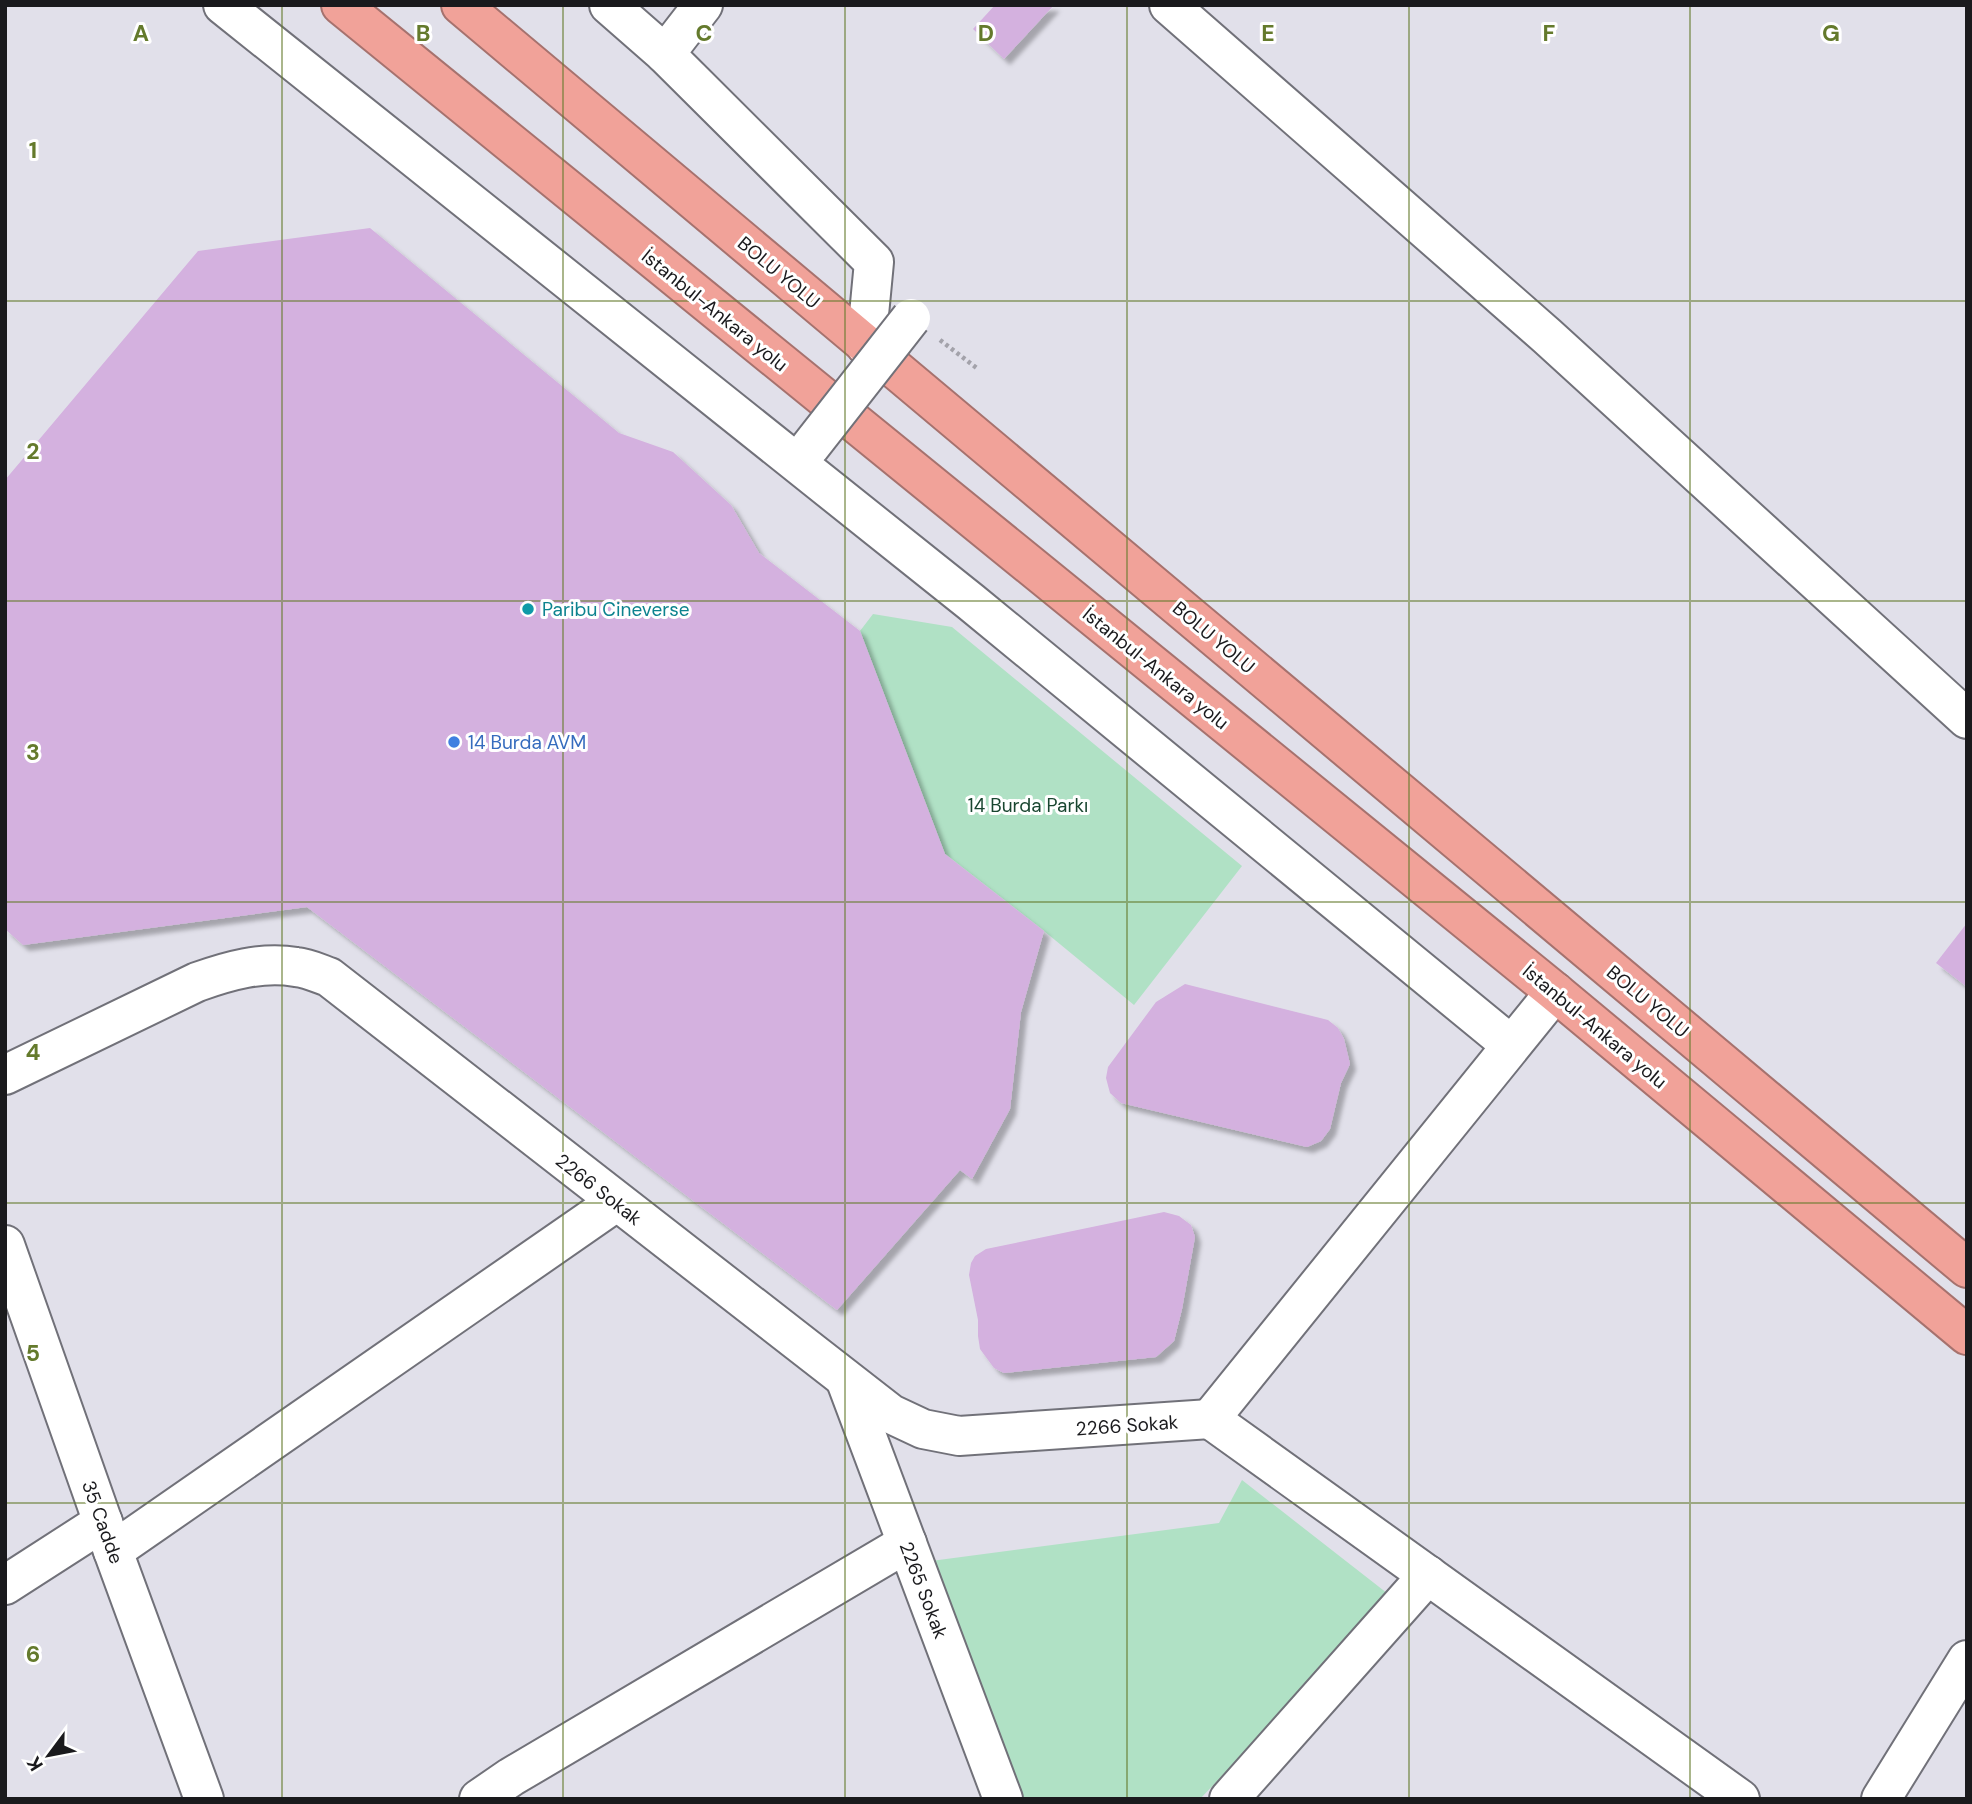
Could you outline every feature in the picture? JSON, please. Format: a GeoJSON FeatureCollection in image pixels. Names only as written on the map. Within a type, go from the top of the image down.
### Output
{"type":"FeatureCollection","features":[{"type":"Feature","properties":{"kind":"highway"},"geometry":{"type":"LineString","coordinates":[[319,5],[383,41]]}},
{"type":"Feature","properties":{"kind":"highway","name":"İstanbul-Ankara yolu"},"geometry":{"type":"LineString","coordinates":[[341,5],[1555,992],[1967,1335]]}},
{"type":"Feature","properties":{"kind":"highway","name":"BOLU YOLU"},"geometry":{"type":"LineString","coordinates":[[461,5],[1967,1268]]}},
{"type":"Feature","properties":{"kind":"highway"},"geometry":{"type":"LineString","coordinates":[[496,5],[639,153]]}},
{"type":"Feature","properties":{"kind":"street"},"geometry":{"type":"LineString","coordinates":[[223,5],[918,560],[1511,1045]]}},
{"type":"Feature","properties":{"kind":"street"},"geometry":{"type":"LineString","coordinates":[[609,5],[665,54],[874,262],[866,346]]}},
{"type":"Feature","properties":{"kind":"street"},"geometry":{"type":"LineString","coordinates":[[665,54],[703,5]]}},
{"type":"Feature","properties":{"kind":"street"},"geometry":{"type":"LineString","coordinates":[[1169,5],[1547,336],[1967,719]]}},
{"type":"Feature","properties":{"kind":"street"},"geometry":{"type":"LineString","coordinates":[[810,447],[911,318]]}},
{"type":"Feature","properties":{"kind":"street","name":"2266 Sokak"},"geometry":{"type":"LineString","coordinates":[[5,1075],[206,979],[225,972],[260,966],[297,967],[329,977],[891,1415],[923,1429],[959,1436],[1210,1419]]}},
{"type":"Feature","properties":{"kind":"street"},"geometry":{"type":"LineString","coordinates":[[1555,992],[1210,1419],[1740,1799]]}},
{"type":"Feature","properties":{"kind":"street"},"geometry":{"type":"LineString","coordinates":[[5,1585],[108,1537],[616,1202]]}},
{"type":"Feature","properties":{"kind":"street","name":"35 Cadde"},"geometry":{"type":"LineString","coordinates":[[5,1245],[204,1799]]}},
{"type":"Feature","properties":{"kind":"street","name":"2265 Sokak"},"geometry":{"type":"LineString","coordinates":[[846,1381],[1003,1799]]}},
{"type":"Feature","properties":{"kind":"street"},"geometry":{"type":"LineString","coordinates":[[479,1799],[511,1776],[907,1543]]}},
{"type":"Feature","properties":{"kind":"street"},"geometry":{"type":"LineString","coordinates":[[1229,1799],[1428,1576]]}},
{"type":"Feature","properties":{"kind":"street"},"geometry":{"type":"LineString","coordinates":[[1881,1799],[1967,1660]]}},
{"type":"Feature","properties":{"kind":"path"},"geometry":{"type":"LineString","coordinates":[[911,318],[978,369]]}},
{"type":"Feature","properties":{"kind":"green space","name":"14 Burda Parkı"},"geometry":{"type":"Polygon","coordinates":[[[873,614],[952,627],[1242,866],[1134,1005],[945,854],[860,631],[873,614]]]}},
{"type":"Feature","properties":{"kind":"green space"},"geometry":{"type":"Polygon","coordinates":[[[1242,1480],[1392,1597],[1200,1799],[1019,1799],[931,1561],[1219,1523],[1242,1480]]]}},
{"type":"Feature","properties":{"kind":"building"},"geometry":{"type":"Polygon","coordinates":[[[995,5],[1054,5],[1004,59],[973,29],[995,5]]]}},
{"type":"Feature","properties":{"kind":"building","name":"14 Burda AVM"},"geometry":{"type":"Polygon","coordinates":[[[370,228],[619,433],[673,452],[731,505],[759,553],[860,631],[945,854],[1044,931],[1021,1012],[1010,1109],[972,1179],[960,1170],[837,1310],[307,907],[23,945],[5,929],[5,480],[198,251],[370,228]]]}},
{"type":"Feature","properties":{"kind":"building"},"geometry":{"type":"Polygon","coordinates":[[[1967,923],[1967,987],[1936,963],[1967,923]]]}},
{"type":"Feature","properties":{"kind":"building"},"geometry":{"type":"Polygon","coordinates":[[[1185,984],[1328,1020],[1338,1028],[1344,1039],[1350,1064],[1341,1083],[1330,1129],[1321,1141],[1307,1147],[1121,1103],[1110,1093],[1106,1078],[1108,1067],[1156,1002],[1185,984]]]}},
{"type":"Feature","properties":{"kind":"building"},"geometry":{"type":"Polygon","coordinates":[[[1164,1212],[1179,1216],[1191,1225],[1195,1237],[1174,1341],[1156,1357],[1004,1373],[994,1368],[980,1349],[978,1320],[969,1275],[975,1256],[986,1249],[1164,1212]]]}},
{"type":"Feature","properties":{"kind":"place","name":"Paribu Cineverse"},"geometry":{"type":"Point","coordinates":[528,609]}},
{"type":"Feature","properties":{"kind":"place","name":"14 Burda AVM"},"geometry":{"type":"Point","coordinates":[454,742]}}]}
